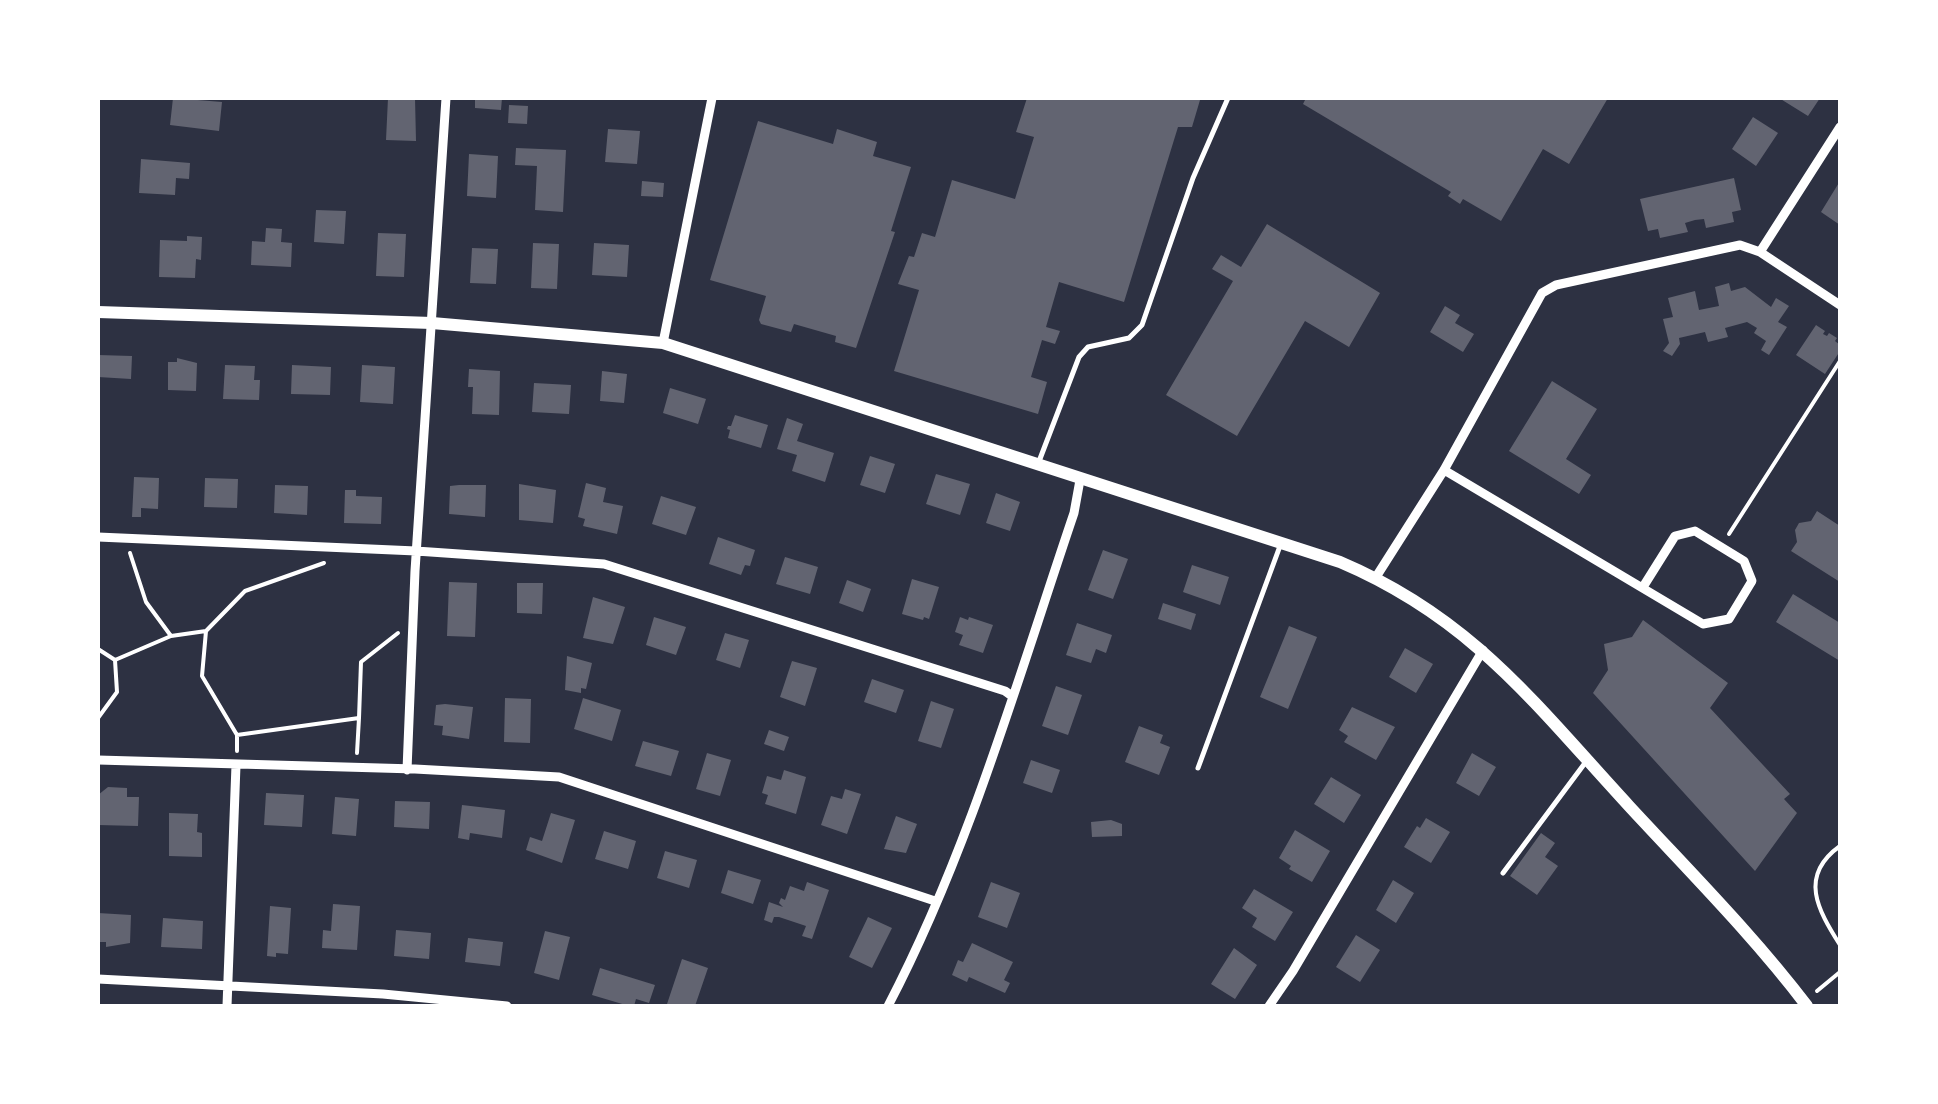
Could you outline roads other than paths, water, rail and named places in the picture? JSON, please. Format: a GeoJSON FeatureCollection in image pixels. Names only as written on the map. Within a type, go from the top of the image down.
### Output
{"type":"FeatureCollection","features":[{"type":"Feature","properties":{"kind":"main road"},"geometry":{"type":"LineString","coordinates":[[98,312],[432,323],[663,343],[1376,578],[1458,628],[1533,698],[1740,924],[1805,1004]]}},
{"type":"Feature","properties":{"kind":"street"},"geometry":{"type":"LineString","coordinates":[[407,770],[416,550],[446,98]]}},
{"type":"Feature","properties":{"kind":"street"},"geometry":{"type":"LineString","coordinates":[[663,343],[712,98]]}},
{"type":"Feature","properties":{"kind":"street"},"geometry":{"type":"LineString","coordinates":[[1760,252],[1840,127]]}},
{"type":"Feature","properties":{"kind":"street"},"geometry":{"type":"LineString","coordinates":[[1376,578],[1444,470],[1542,293],[1556,285],[1740,245],[1760,252],[1840,305]]}},
{"type":"Feature","properties":{"kind":"street"},"geometry":{"type":"LineString","coordinates":[[1444,470],[1703,624],[1729,620],[1752,582],[1744,561],[1694,531],[1675,536],[1643,587]]}},
{"type":"Feature","properties":{"kind":"street"},"geometry":{"type":"LineString","coordinates":[[888,1006],[936,902],[1012,696],[1074,514],[1080,480]]}},
{"type":"Feature","properties":{"kind":"street"},"geometry":{"type":"LineString","coordinates":[[98,537],[416,550],[604,564],[1012,696]]}},
{"type":"Feature","properties":{"kind":"street"},"geometry":{"type":"LineString","coordinates":[[1269,1006],[1483,650]]}},
{"type":"Feature","properties":{"kind":"street"},"geometry":{"type":"LineString","coordinates":[[98,760],[559,778],[936,902]]}},
{"type":"Feature","properties":{"kind":"street"},"geometry":{"type":"LineString","coordinates":[[228,1006],[236,766]]}},
{"type":"Feature","properties":{"kind":"street"},"geometry":{"type":"LineString","coordinates":[[98,979],[383,994],[507,1006]]}},
{"type":"Feature","properties":{"kind":"lane"},"geometry":{"type":"LineString","coordinates":[[1038,465],[1079,357],[1088,346],[1129,338],[1142,325],[1193,178],[1228,98]]}},
{"type":"Feature","properties":{"kind":"lane"},"geometry":{"type":"LineString","coordinates":[[1198,768],[1281,544]]}},
{"type":"Feature","properties":{"kind":"lane"},"geometry":{"type":"LineString","coordinates":[[1503,873],[1588,760]]}}]}
